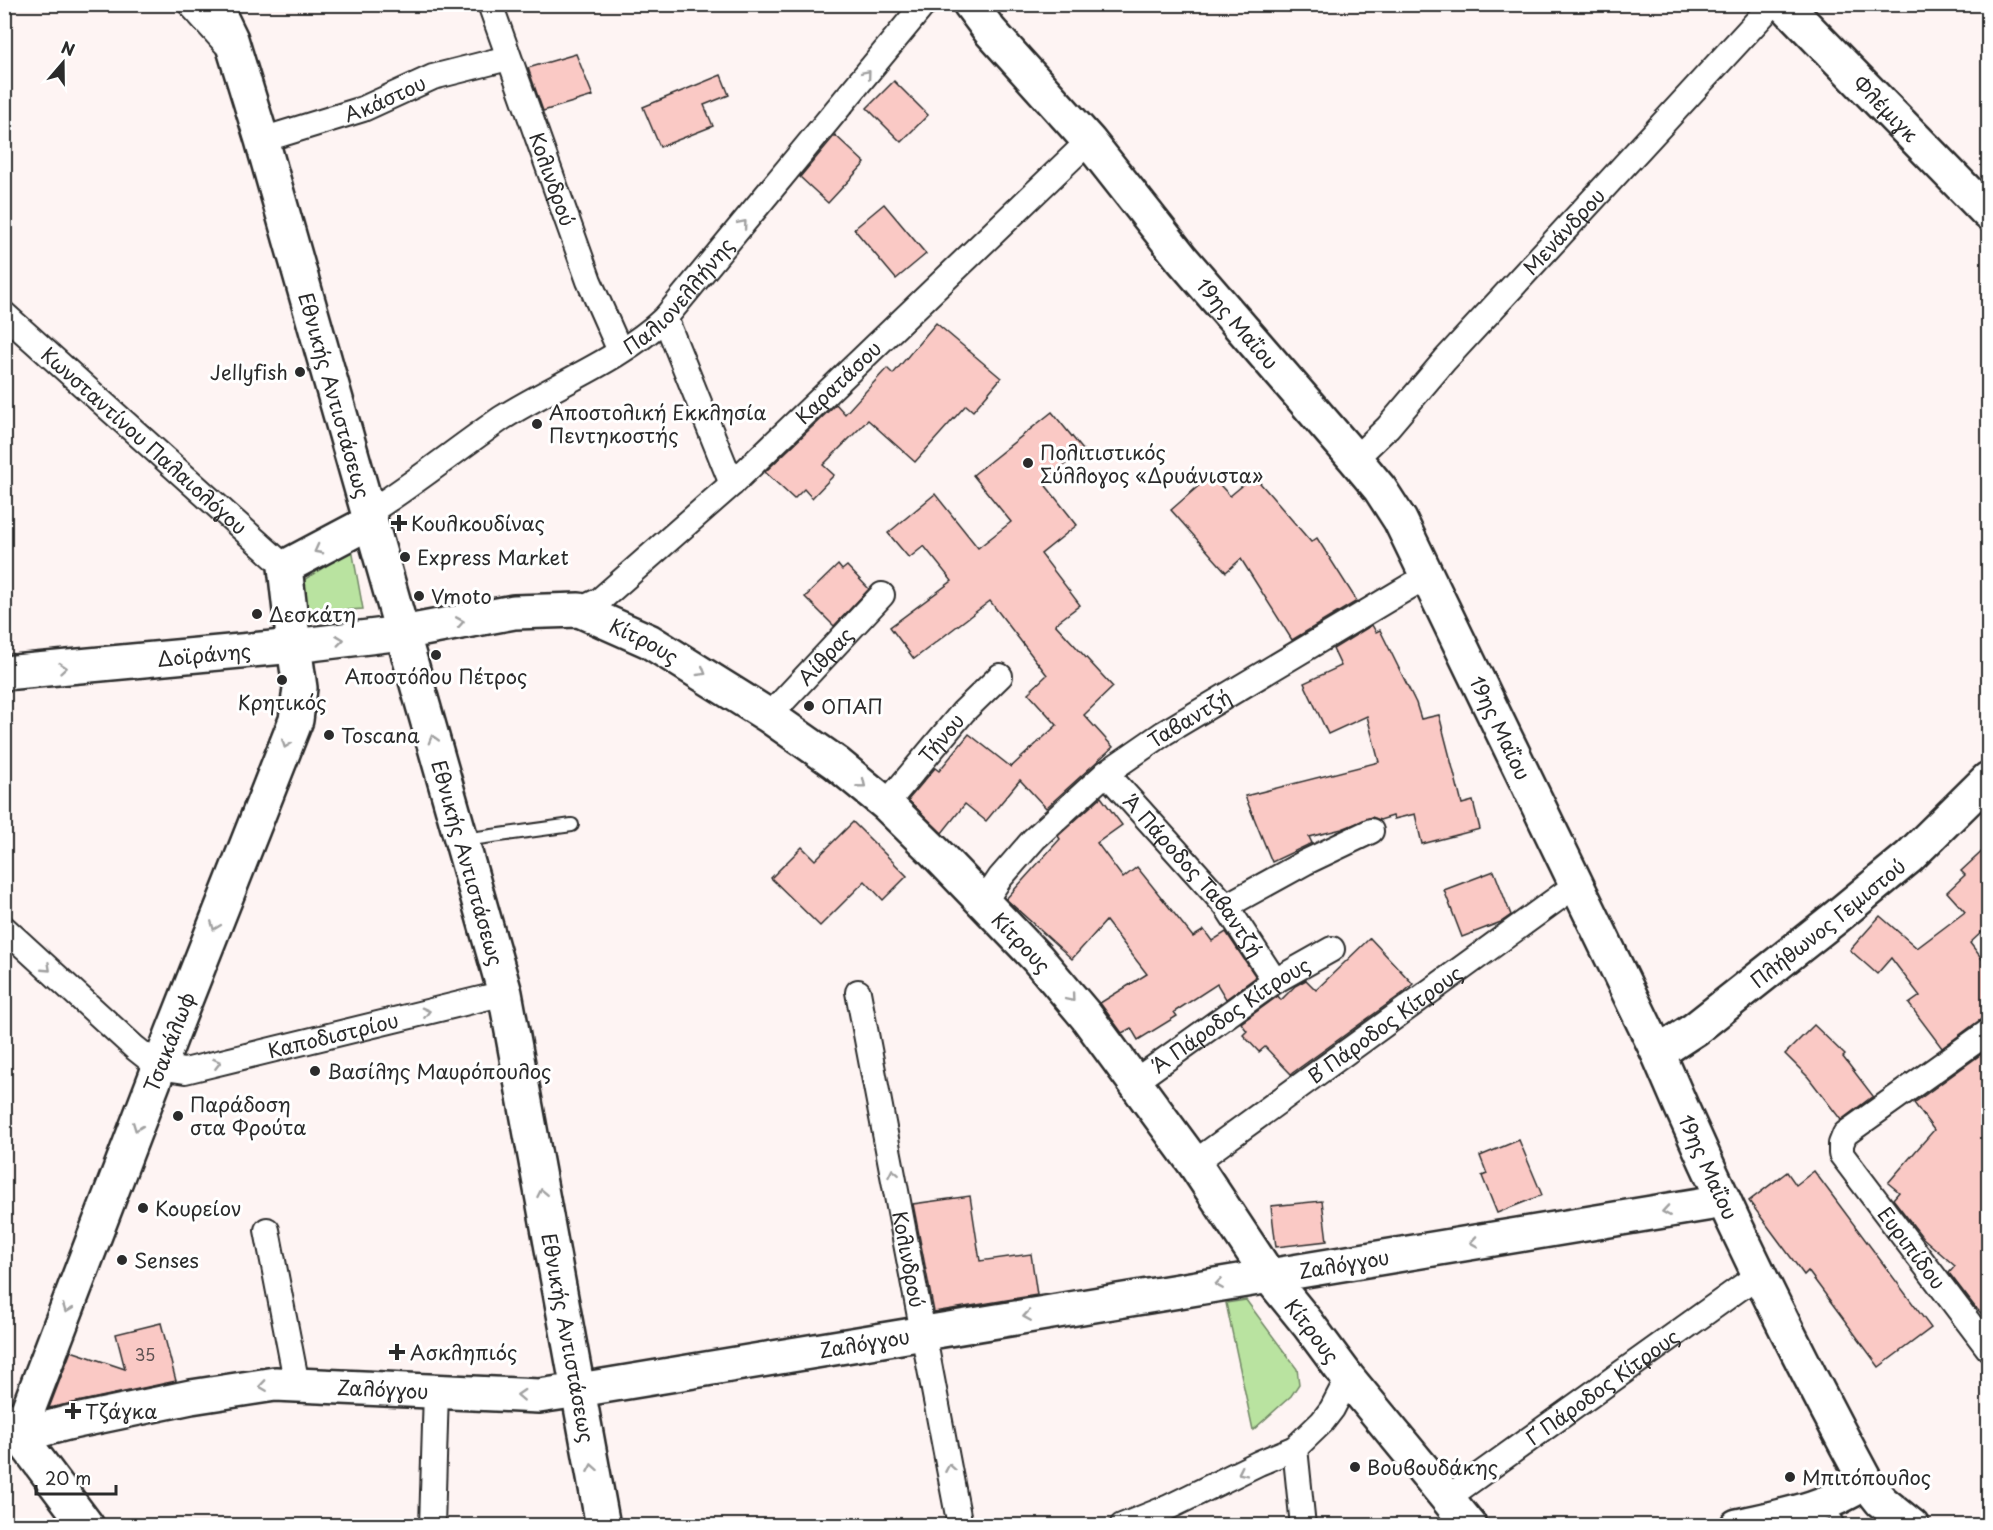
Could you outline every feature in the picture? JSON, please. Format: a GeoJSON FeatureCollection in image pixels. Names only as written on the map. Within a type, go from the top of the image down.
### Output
{"type":"FeatureCollection","features":[{"type":"Feature","properties":{"kind":"street"},"geometry":{"type":"LineString","coordinates":[[190,4],[234,47]]}},
{"type":"Feature","properties":{"kind":"street"},"geometry":{"type":"LineString","coordinates":[[214,4],[234,47]]}},
{"type":"Feature","properties":{"kind":"street"},"geometry":{"type":"LineString","coordinates":[[230,4],[234,47]]}},
{"type":"Feature","properties":{"kind":"street","name":"Κολινδρού"},"geometry":{"type":"LineString","coordinates":[[490,4],[589,281],[620,351]]}},
{"type":"Feature","properties":{"kind":"street","name":"Παλιονελλήνης"},"geometry":{"type":"LineString","coordinates":[[369,518],[503,418],[645,337],[665,318],[924,4]]}},
{"type":"Feature","properties":{"kind":"street","name":"19ης Μαΐου"},"geometry":{"type":"LineString","coordinates":[[970,4],[990,31],[1089,141],[1182,259],[1355,459],[1380,489],[1400,520],[1658,1053],[1692,1134],[1758,1275],[1866,1482],[1881,1502],[1912,1526]]}},
{"type":"Feature","properties":{"kind":"street","name":"Μενάνδρου"},"geometry":{"type":"LineString","coordinates":[[1355,459],[1388,426],[1773,4]]}},
{"type":"Feature","properties":{"kind":"street","name":"Φλέμιγκ"},"geometry":{"type":"LineString","coordinates":[[1784,4],[1989,213]]}},
{"type":"Feature","properties":{"kind":"street","name":"Εθνικής Αντιστάσεως"},"geometry":{"type":"LineString","coordinates":[[234,47],[505,993],[603,1526]]}},
{"type":"Feature","properties":{"kind":"street","name":"Ακάστου"},"geometry":{"type":"LineString","coordinates":[[262,141],[363,109],[433,77],[508,58]]}},
{"type":"Feature","properties":{"kind":"street","name":"Καρατάσου"},"geometry":{"type":"LineString","coordinates":[[579,610],[600,600],[732,484],[1089,141]]}},
{"type":"Feature","properties":{"kind":"street","name":"Κωνσταντίνου Παλαιολόγου"},"geometry":{"type":"LineString","coordinates":[[4,314],[285,567]]}},
{"type":"Feature","properties":{"kind":"street"},"geometry":{"type":"LineString","coordinates":[[665,318],[732,484]]}},
{"type":"Feature","properties":{"kind":"street"},"geometry":{"type":"LineString","coordinates":[[285,567],[369,518]]}},
{"type":"Feature","properties":{"kind":"street","name":"Τσακάλωφ"},"geometry":{"type":"LineString","coordinates":[[19,1431],[296,720],[300,688],[285,567]]}},
{"type":"Feature","properties":{"kind":"street","name":"Ταβαντζή"},"geometry":{"type":"LineString","coordinates":[[984,902],[1034,839],[1106,773],[1164,733],[1427,576]]}},
{"type":"Feature","properties":{"kind":"street","name":"Αίθρας"},"geometry":{"type":"LineString","coordinates":[[769,716],[882,595]]}},
{"type":"Feature","properties":{"kind":"street","name":"Κίτρους"},"geometry":{"type":"LineString","coordinates":[[402,633],[514,612],[579,610],[649,641],[769,716],[836,763],[886,804],[984,902],[1086,1016],[1194,1163],[1269,1276],[1308,1324],[1347,1378],[1470,1526]]}},
{"type":"Feature","properties":{"kind":"street","name":"Δοϊράνης"},"geometry":{"type":"LineString","coordinates":[[4,674],[294,646],[402,633]]}},
{"type":"Feature","properties":{"kind":"street","name":"Τήνου"},"geometry":{"type":"LineString","coordinates":[[886,804],[963,712],[1000,676]]}},
{"type":"Feature","properties":{"kind":"street","name":"Α΄ Πάροδος Ταβαντζή"},"geometry":{"type":"LineString","coordinates":[[1106,773],[1226,906],[1275,981]]}},
{"type":"Feature","properties":{"kind":"street","name":"Πλήθωνος Γεμιστού"},"geometry":{"type":"LineString","coordinates":[[1658,1053],[1695,1029],[1843,912],[1909,856],[1989,779]]}},
{"type":"Feature","properties":{"kind":"street"},"geometry":{"type":"LineString","coordinates":[[1226,906],[1306,862],[1371,831]]}},
{"type":"Feature","properties":{"kind":"street","name":"Β΄ Πάροδος Κίτρους"},"geometry":{"type":"LineString","coordinates":[[1194,1163],[1576,885]]}},
{"type":"Feature","properties":{"kind":"street"},"geometry":{"type":"LineString","coordinates":[[4,928],[126,1041],[159,1067]]}},
{"type":"Feature","properties":{"kind":"street","name":"Α΄ Πάροδος Κίτρους"},"geometry":{"type":"LineString","coordinates":[[1134,1082],[1275,981],[1332,949]]}},
{"type":"Feature","properties":{"kind":"street","name":"Κολινδρού"},"geometry":{"type":"LineString","coordinates":[[858,992],[960,1526]]}},
{"type":"Feature","properties":{"kind":"street","name":"Καποδιστρίου"},"geometry":{"type":"LineString","coordinates":[[159,1067],[185,1071],[505,993]]}},
{"type":"Feature","properties":{"kind":"street","name":"Ευριπίδου"},"geometry":{"type":"LineString","coordinates":[[1989,1032],[1845,1134],[1841,1144],[1841,1154],[1989,1348]]}},
{"type":"Feature","properties":{"kind":"street","name":"Ζαλόγγου"},"geometry":{"type":"LineString","coordinates":[[19,1431],[191,1397],[275,1384],[539,1396],[1724,1201]]}},
{"type":"Feature","properties":{"kind":"street"},"geometry":{"type":"LineString","coordinates":[[267,1230],[297,1385]]}},
{"type":"Feature","properties":{"kind":"street","name":"Γ΄ Πάροδος Κίτρους"},"geometry":{"type":"LineString","coordinates":[[1449,1498],[1758,1275]]}},
{"type":"Feature","properties":{"kind":"street"},"geometry":{"type":"LineString","coordinates":[[1122,1526],[1167,1509],[1259,1463],[1295,1448],[1332,1409],[1347,1378]]}},
{"type":"Feature","properties":{"kind":"street"},"geometry":{"type":"LineString","coordinates":[[432,1526],[436,1391]]}},
{"type":"Feature","properties":{"kind":"street"},"geometry":{"type":"LineString","coordinates":[[19,1431],[87,1526]]}},
{"type":"Feature","properties":{"kind":"street"},"geometry":{"type":"LineString","coordinates":[[1295,1448],[1303,1526]]}},
{"type":"Feature","properties":{"kind":"street"},"geometry":{"type":"LineString","coordinates":[[1737,1526],[1806,1511],[1833,1514],[1849,1493],[1866,1482]]}},
{"type":"Feature","properties":{"kind":"lane"},"geometry":{"type":"LineString","coordinates":[[462,840],[572,825]]}},
{"type":"Feature","properties":{"kind":"green space"},"geometry":{"type":"Polygon","coordinates":[[[352,549],[363,609],[303,613],[299,583],[352,549]]]}},
{"type":"Feature","properties":{"kind":"green space"},"geometry":{"type":"Polygon","coordinates":[[[1246,1300],[1297,1369],[1299,1384],[1291,1396],[1253,1430],[1226,1303],[1246,1300]]]}},
{"type":"Feature","properties":{"kind":"building"},"geometry":{"type":"Polygon","coordinates":[[[576,54],[593,96],[543,111],[528,68],[576,54]]]}},
{"type":"Feature","properties":{"kind":"building"},"geometry":{"type":"Polygon","coordinates":[[[721,75],[729,95],[704,105],[713,126],[660,147],[643,107],[721,75]]]}},
{"type":"Feature","properties":{"kind":"building"},"geometry":{"type":"Polygon","coordinates":[[[894,81],[928,115],[901,142],[867,108],[894,81]]]}},
{"type":"Feature","properties":{"kind":"building"},"geometry":{"type":"Polygon","coordinates":[[[835,135],[865,163],[828,203],[800,177],[835,135]]]}},
{"type":"Feature","properties":{"kind":"building"},"geometry":{"type":"Polygon","coordinates":[[[884,204],[926,254],[896,279],[854,229],[884,204]]]}},
{"type":"Feature","properties":{"kind":"building"},"geometry":{"type":"Polygon","coordinates":[[[936,323],[1001,378],[973,411],[966,405],[915,462],[868,420],[823,465],[834,475],[812,498],[804,489],[794,499],[765,472],[836,404],[845,414],[887,368],[893,374],[936,323]]]}},
{"type":"Feature","properties":{"kind":"building"},"geometry":{"type":"Polygon","coordinates":[[[1052,412],[1083,450],[1043,482],[1077,525],[1041,554],[1080,605],[1055,624],[1113,687],[1084,715],[1113,747],[1046,808],[1020,780],[986,821],[965,804],[942,833],[908,800],[935,768],[939,771],[969,734],[1011,767],[1057,725],[1028,693],[1047,675],[990,601],[914,659],[890,627],[952,581],[924,546],[909,558],[888,533],[935,494],[978,548],[1011,522],[973,475],[1052,412]]]}},
{"type":"Feature","properties":{"kind":"building"},"geometry":{"type":"Polygon","coordinates":[[[1211,475],[1230,496],[1254,476],[1311,542],[1317,538],[1357,601],[1292,640],[1241,559],[1226,572],[1171,510],[1211,475]]]}},
{"type":"Feature","properties":{"kind":"building"},"geometry":{"type":"Polygon","coordinates":[[[838,565],[842,570],[847,566],[869,589],[834,626],[805,597],[838,565]]]}},
{"type":"Feature","properties":{"kind":"building"},"geometry":{"type":"Polygon","coordinates":[[[1372,625],[1376,632],[1380,630],[1416,703],[1421,719],[1439,715],[1462,804],[1473,801],[1480,829],[1422,844],[1415,814],[1380,820],[1372,817],[1342,829],[1309,837],[1312,843],[1272,862],[1245,796],[1379,762],[1367,716],[1328,734],[1304,683],[1341,666],[1333,649],[1372,625]]]}},
{"type":"Feature","properties":{"kind":"building"},"geometry":{"type":"Polygon","coordinates":[[[1101,797],[1122,825],[1097,843],[1123,878],[1137,867],[1193,937],[1204,930],[1212,941],[1226,932],[1256,977],[1226,999],[1217,984],[1174,1012],[1177,1016],[1138,1040],[1131,1028],[1122,1033],[1100,1003],[1147,974],[1106,921],[1072,959],[1006,899],[1060,839],[1058,836],[1101,797]]]}},
{"type":"Feature","properties":{"kind":"building"},"geometry":{"type":"Polygon","coordinates":[[[853,822],[907,876],[883,900],[865,881],[820,926],[771,878],[802,847],[815,860],[853,822]]]}},
{"type":"Feature","properties":{"kind":"building"},"geometry":{"type":"Polygon","coordinates":[[[1989,845],[1989,937],[1983,931],[1970,943],[1989,968],[1989,1018],[1980,1020],[1942,1048],[1909,1004],[1920,996],[1891,958],[1877,974],[1850,950],[1880,916],[1917,948],[1965,912],[1947,892],[1965,875],[1961,871],[1989,845]]]}},
{"type":"Feature","properties":{"kind":"building"},"geometry":{"type":"Polygon","coordinates":[[[1494,871],[1511,915],[1501,922],[1462,937],[1444,890],[1494,871]]]}},
{"type":"Feature","properties":{"kind":"building"},"geometry":{"type":"Polygon","coordinates":[[[1370,938],[1413,984],[1403,993],[1291,1074],[1265,1047],[1259,1052],[1243,1035],[1247,1031],[1241,1023],[1278,996],[1281,1000],[1295,986],[1306,980],[1316,990],[1370,938]]]}},
{"type":"Feature","properties":{"kind":"building"},"geometry":{"type":"Polygon","coordinates":[[[1814,1025],[1845,1055],[1843,1057],[1873,1096],[1841,1120],[1808,1077],[1785,1054],[1814,1025]]]}},
{"type":"Feature","properties":{"kind":"building"},"geometry":{"type":"Polygon","coordinates":[[[1987,1050],[1989,1052],[1989,1321],[1949,1273],[1955,1266],[1923,1238],[1893,1199],[1899,1192],[1888,1183],[1934,1130],[1914,1103],[1987,1050]]]}},
{"type":"Feature","properties":{"kind":"building"},"geometry":{"type":"Polygon","coordinates":[[[1519,1140],[1542,1195],[1497,1213],[1482,1176],[1487,1174],[1480,1156],[1519,1140]]]}},
{"type":"Feature","properties":{"kind":"building"},"geometry":{"type":"Polygon","coordinates":[[[1814,1171],[1931,1328],[1879,1367],[1808,1271],[1804,1275],[1749,1201],[1787,1172],[1796,1185],[1814,1171]]]}},
{"type":"Feature","properties":{"kind":"building"},"geometry":{"type":"Polygon","coordinates":[[[970,1196],[980,1261],[1031,1254],[1037,1295],[934,1312],[913,1204],[970,1196]]]}},
{"type":"Feature","properties":{"kind":"building"},"geometry":{"type":"Polygon","coordinates":[[[1322,1201],[1327,1241],[1276,1247],[1271,1206],[1322,1201]]]}},
{"type":"Feature","properties":{"kind":"building"},"geometry":{"type":"Polygon","coordinates":[[[161,1323],[176,1381],[49,1408],[71,1351],[125,1369],[116,1334],[161,1323]]]}},
{"type":"Feature","properties":{"kind":"place","name":"Jellyfish"},"geometry":{"type":"Point","coordinates":[300,372]}},
{"type":"Feature","properties":{"kind":"place","name":"Αποστολική Εκκλησία Πεντηκοστής"},"geometry":{"type":"Point","coordinates":[537,424]}},
{"type":"Feature","properties":{"kind":"place","name":"Πολιτιστικός Σύλλογος «Δρυάνιστα»"},"geometry":{"type":"Point","coordinates":[1028,463]}},
{"type":"Feature","properties":{"kind":"place","name":"Κουλκουδίνας"},"geometry":{"type":"Point","coordinates":[399,523]}},
{"type":"Feature","properties":{"kind":"place","name":"Express Market"},"geometry":{"type":"Point","coordinates":[405,557]}},
{"type":"Feature","properties":{"kind":"place","name":"Vmoto"},"geometry":{"type":"Point","coordinates":[419,596]}},
{"type":"Feature","properties":{"kind":"place","name":"Δεσκάτη"},"geometry":{"type":"Point","coordinates":[257,614]}},
{"type":"Feature","properties":{"kind":"place","name":"Αποστόλου Πέτρος"},"geometry":{"type":"Point","coordinates":[436,655]}},
{"type":"Feature","properties":{"kind":"place","name":"Κρητικός"},"geometry":{"type":"Point","coordinates":[282,680]}},
{"type":"Feature","properties":{"kind":"place","name":"ΟΠΑΠ"},"geometry":{"type":"Point","coordinates":[809,706]}},
{"type":"Feature","properties":{"kind":"place","name":"Toscana"},"geometry":{"type":"Point","coordinates":[329,735]}},
{"type":"Feature","properties":{"kind":"place","name":"Βασίλης Μαυρόπουλος"},"geometry":{"type":"Point","coordinates":[315,1071]}},
{"type":"Feature","properties":{"kind":"place","name":"Παράδοση στα Φρούτα"},"geometry":{"type":"Point","coordinates":[178,1116]}},
{"type":"Feature","properties":{"kind":"place","name":"Κουρείον"},"geometry":{"type":"Point","coordinates":[143,1208]}},
{"type":"Feature","properties":{"kind":"place","name":"Senses"},"geometry":{"type":"Point","coordinates":[122,1260]}},
{"type":"Feature","properties":{"kind":"place","name":"Ασκληπιός"},"geometry":{"type":"Point","coordinates":[397,1352]}},
{"type":"Feature","properties":{"kind":"place","name":"Τζάγκα"},"geometry":{"type":"Point","coordinates":[73,1411]}},
{"type":"Feature","properties":{"kind":"place","name":"Βουβουδάκης"},"geometry":{"type":"Point","coordinates":[1355,1467]}},
{"type":"Feature","properties":{"kind":"place","name":"Μπιτόπουλος"},"geometry":{"type":"Point","coordinates":[1790,1477]}}]}
